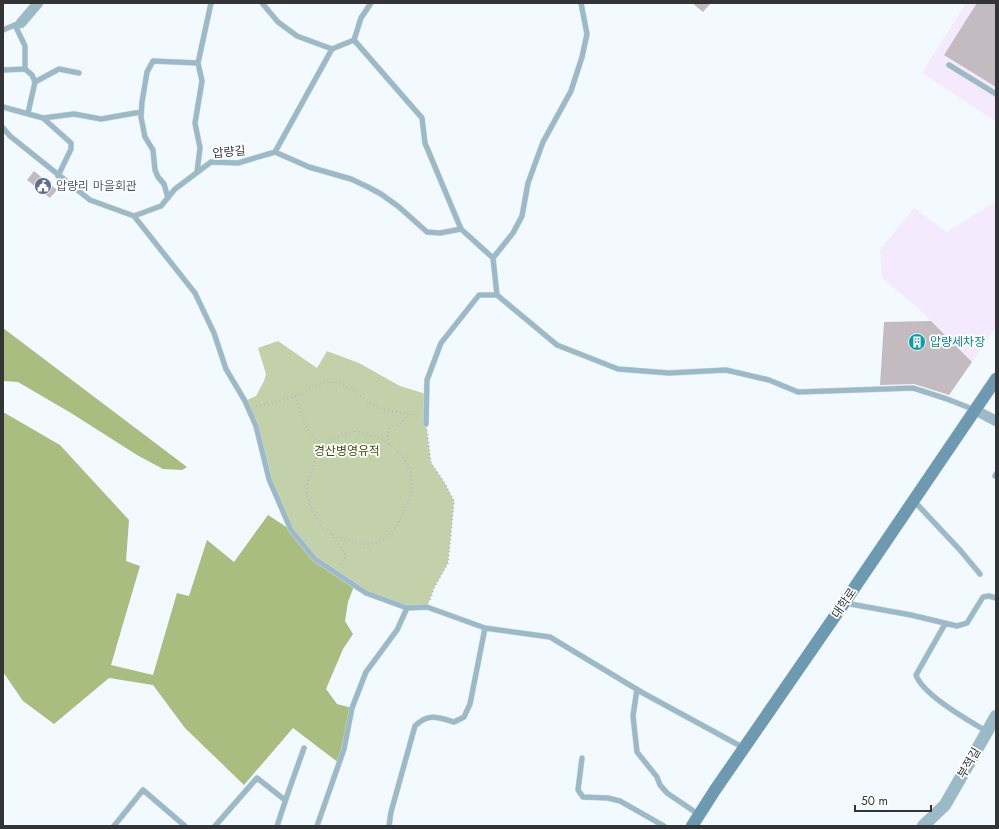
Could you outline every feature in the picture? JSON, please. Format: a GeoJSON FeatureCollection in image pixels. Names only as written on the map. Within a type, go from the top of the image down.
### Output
{"type":"FeatureCollection","features":[{"type":"Feature","properties":{"kind":"main road","name":"대학로"},"geometry":{"type":"LineString","coordinates":[[692,826],[996,379]]}},
{"type":"Feature","properties":{"kind":"street"},"geometry":{"type":"LineString","coordinates":[[18,24],[38,3]]}},
{"type":"Feature","properties":{"kind":"street"},"geometry":{"type":"LineString","coordinates":[[975,410],[996,421]]}},
{"type":"Feature","properties":{"kind":"street","name":"부적길"},"geometry":{"type":"LineString","coordinates":[[923,826],[945,805],[996,716]]}},
{"type":"Feature","properties":{"kind":"lane"},"geometry":{"type":"LineString","coordinates":[[197,172],[200,148],[195,123],[202,80],[198,63],[211,3]]}},
{"type":"Feature","properties":{"kind":"lane"},"geometry":{"type":"LineString","coordinates":[[262,3],[278,22],[297,36],[332,49]]}},
{"type":"Feature","properties":{"kind":"lane"},"geometry":{"type":"LineString","coordinates":[[354,40],[361,18],[372,3]]}},
{"type":"Feature","properties":{"kind":"lane"},"geometry":{"type":"LineString","coordinates":[[493,258],[513,233],[522,216],[528,183],[543,142],[571,91],[582,57],[587,34],[581,3]]}},
{"type":"Feature","properties":{"kind":"lane"},"geometry":{"type":"LineString","coordinates":[[3,30],[18,24],[25,46],[25,69]]}},
{"type":"Feature","properties":{"kind":"lane"},"geometry":{"type":"LineString","coordinates":[[354,40],[332,49],[275,152],[309,167],[351,179],[368,187],[399,207],[427,232],[440,233],[461,229]]}},
{"type":"Feature","properties":{"kind":"lane"},"geometry":{"type":"LineString","coordinates":[[354,40],[422,118],[425,142],[461,229],[493,258],[497,295]]}},
{"type":"Feature","properties":{"kind":"lane"},"geometry":{"type":"LineString","coordinates":[[168,198],[164,184],[158,177],[155,170],[153,150],[145,137],[141,116],[147,72],[153,61],[198,63]]}},
{"type":"Feature","properties":{"kind":"lane"},"geometry":{"type":"LineString","coordinates":[[949,65],[996,94]]}},
{"type":"Feature","properties":{"kind":"lane"},"geometry":{"type":"LineString","coordinates":[[3,70],[25,69],[32,75],[35,82],[28,113]]}},
{"type":"Feature","properties":{"kind":"lane"},"geometry":{"type":"LineString","coordinates":[[35,82],[60,69],[79,73]]}},
{"type":"Feature","properties":{"kind":"lane"},"geometry":{"type":"LineString","coordinates":[[3,107],[43,118],[71,143],[71,149],[58,176]]}},
{"type":"Feature","properties":{"kind":"lane"},"geometry":{"type":"LineString","coordinates":[[43,118],[74,114],[102,120],[141,112]]}},
{"type":"Feature","properties":{"kind":"lane"},"geometry":{"type":"LineString","coordinates":[[3,128],[8,134],[58,176],[90,200],[134,216],[147,230],[195,293],[214,333],[226,369],[247,406],[256,426],[269,479],[291,530],[315,560],[366,593],[406,608],[427,607],[485,628],[550,637],[637,689],[744,748]]}},
{"type":"Feature","properties":{"kind":"lane","name":"압량길"},"geometry":{"type":"LineString","coordinates":[[134,216],[161,206],[175,189],[211,162],[238,163],[275,152]]}},
{"type":"Feature","properties":{"kind":"lane"},"geometry":{"type":"LineString","coordinates":[[426,424],[426,380],[441,343],[479,296],[497,295],[557,345],[618,368],[669,373],[726,370],[769,380],[798,392],[913,388],[975,410]]}},
{"type":"Feature","properties":{"kind":"lane"},"geometry":{"type":"LineString","coordinates":[[914,501],[960,550],[980,574]]}},
{"type":"Feature","properties":{"kind":"lane"},"geometry":{"type":"LineString","coordinates":[[844,603],[911,615],[957,626],[967,623],[983,597],[988,596],[996,598]]}},
{"type":"Feature","properties":{"kind":"lane"},"geometry":{"type":"LineString","coordinates":[[317,826],[344,749],[352,708],[366,672],[397,630],[406,608]]}},
{"type":"Feature","properties":{"kind":"lane"},"geometry":{"type":"LineString","coordinates":[[945,624],[916,675],[918,682],[953,711],[987,732]]}},
{"type":"Feature","properties":{"kind":"lane"},"geometry":{"type":"LineString","coordinates":[[390,826],[390,812],[415,726],[422,719],[436,717],[454,722],[464,717],[470,704],[485,628]]}},
{"type":"Feature","properties":{"kind":"lane"},"geometry":{"type":"LineString","coordinates":[[637,689],[633,716],[637,752],[657,777],[660,785],[667,794],[699,815]]}},
{"type":"Feature","properties":{"kind":"lane"},"geometry":{"type":"LineString","coordinates":[[277,826],[304,748]]}},
{"type":"Feature","properties":{"kind":"lane"},"geometry":{"type":"LineString","coordinates":[[582,758],[578,790],[583,796],[608,798],[620,801],[664,826]]}},
{"type":"Feature","properties":{"kind":"lane"},"geometry":{"type":"LineString","coordinates":[[215,826],[257,778],[285,800]]}},
{"type":"Feature","properties":{"kind":"lane"},"geometry":{"type":"LineString","coordinates":[[114,826],[143,790],[185,826]]}},
{"type":"Feature","properties":{"kind":"path"},"geometry":{"type":"LineString","coordinates":[[247,406],[261,406],[295,396],[319,383],[334,382],[350,389],[363,399],[380,408],[426,416]]}},
{"type":"Feature","properties":{"kind":"path"},"geometry":{"type":"LineString","coordinates":[[295,396],[307,428],[313,437],[325,444]]}},
{"type":"Feature","properties":{"kind":"path"},"geometry":{"type":"LineString","coordinates":[[389,444],[388,433],[391,426],[402,422],[406,419],[408,414]]}},
{"type":"Feature","properties":{"kind":"path"},"geometry":{"type":"LineString","coordinates":[[426,424],[431,463],[444,482],[454,501],[448,563],[434,588],[427,607]]}},
{"type":"Feature","properties":{"kind":"path"},"geometry":{"type":"LineString","coordinates":[[355,431],[374,436],[389,444],[398,451],[408,465],[411,475],[412,486],[405,510],[400,520],[384,539],[374,544],[364,545],[352,543],[330,533],[319,524],[311,506],[307,491],[308,478],[316,456],[325,444],[340,434],[355,431]]}},
{"type":"Feature","properties":{"kind":"path"},"geometry":{"type":"LineString","coordinates":[[330,533],[345,554],[345,559],[331,570]]}},
{"type":"Feature","properties":{"kind":"shaded area"},"geometry":{"type":"Polygon","coordinates":[[[966,3],[996,3],[996,122],[922,73],[966,3]]]}},
{"type":"Feature","properties":{"kind":"shaded area"},"geometry":{"type":"Polygon","coordinates":[[[996,201],[996,327],[972,362],[917,307],[882,278],[880,250],[914,208],[947,232],[996,201]]]}},
{"type":"Feature","properties":{"kind":"green space"},"geometry":{"type":"Polygon","coordinates":[[[3,328],[187,467],[182,470],[163,469],[137,455],[71,413],[18,382],[3,381],[3,328]]]}},
{"type":"Feature","properties":{"kind":"green space","name":"경산병영유적"},"geometry":{"type":"Polygon","coordinates":[[[278,341],[317,368],[327,351],[359,363],[400,386],[426,394],[426,424],[431,463],[444,482],[454,501],[448,563],[434,588],[427,607],[411,608],[366,593],[315,559],[291,530],[269,479],[256,426],[245,401],[256,396],[266,374],[258,348],[278,341]]]}},
{"type":"Feature","properties":{"kind":"green space"},"geometry":{"type":"Polygon","coordinates":[[[3,412],[60,445],[129,520],[126,561],[140,566],[111,665],[153,675],[177,593],[189,596],[207,540],[234,562],[268,515],[291,530],[315,560],[354,586],[348,602],[345,621],[353,634],[343,649],[326,689],[337,704],[352,708],[339,763],[293,728],[244,785],[185,728],[153,685],[109,678],[54,724],[23,701],[3,672],[3,412]]]}},
{"type":"Feature","properties":{"kind":"building"},"geometry":{"type":"Polygon","coordinates":[[[692,3],[711,3],[703,12],[692,3]]]}},
{"type":"Feature","properties":{"kind":"building"},"geometry":{"type":"Polygon","coordinates":[[[977,3],[996,3],[996,87],[944,55],[977,3]]]}},
{"type":"Feature","properties":{"kind":"building"},"geometry":{"type":"Polygon","coordinates":[[[34,171],[57,190],[50,198],[27,180],[34,171]]]}},
{"type":"Feature","properties":{"kind":"building","name":"압량세차장"},"geometry":{"type":"Polygon","coordinates":[[[931,321],[972,362],[949,395],[914,384],[880,385],[884,322],[931,321]]]}},
{"type":"Feature","properties":{"kind":"place","name":"압량리 마을회관"},"geometry":{"type":"Point","coordinates":[43,186]}},
{"type":"Feature","properties":{"kind":"place","name":"압량세차장"},"geometry":{"type":"Point","coordinates":[917,342]}}]}
